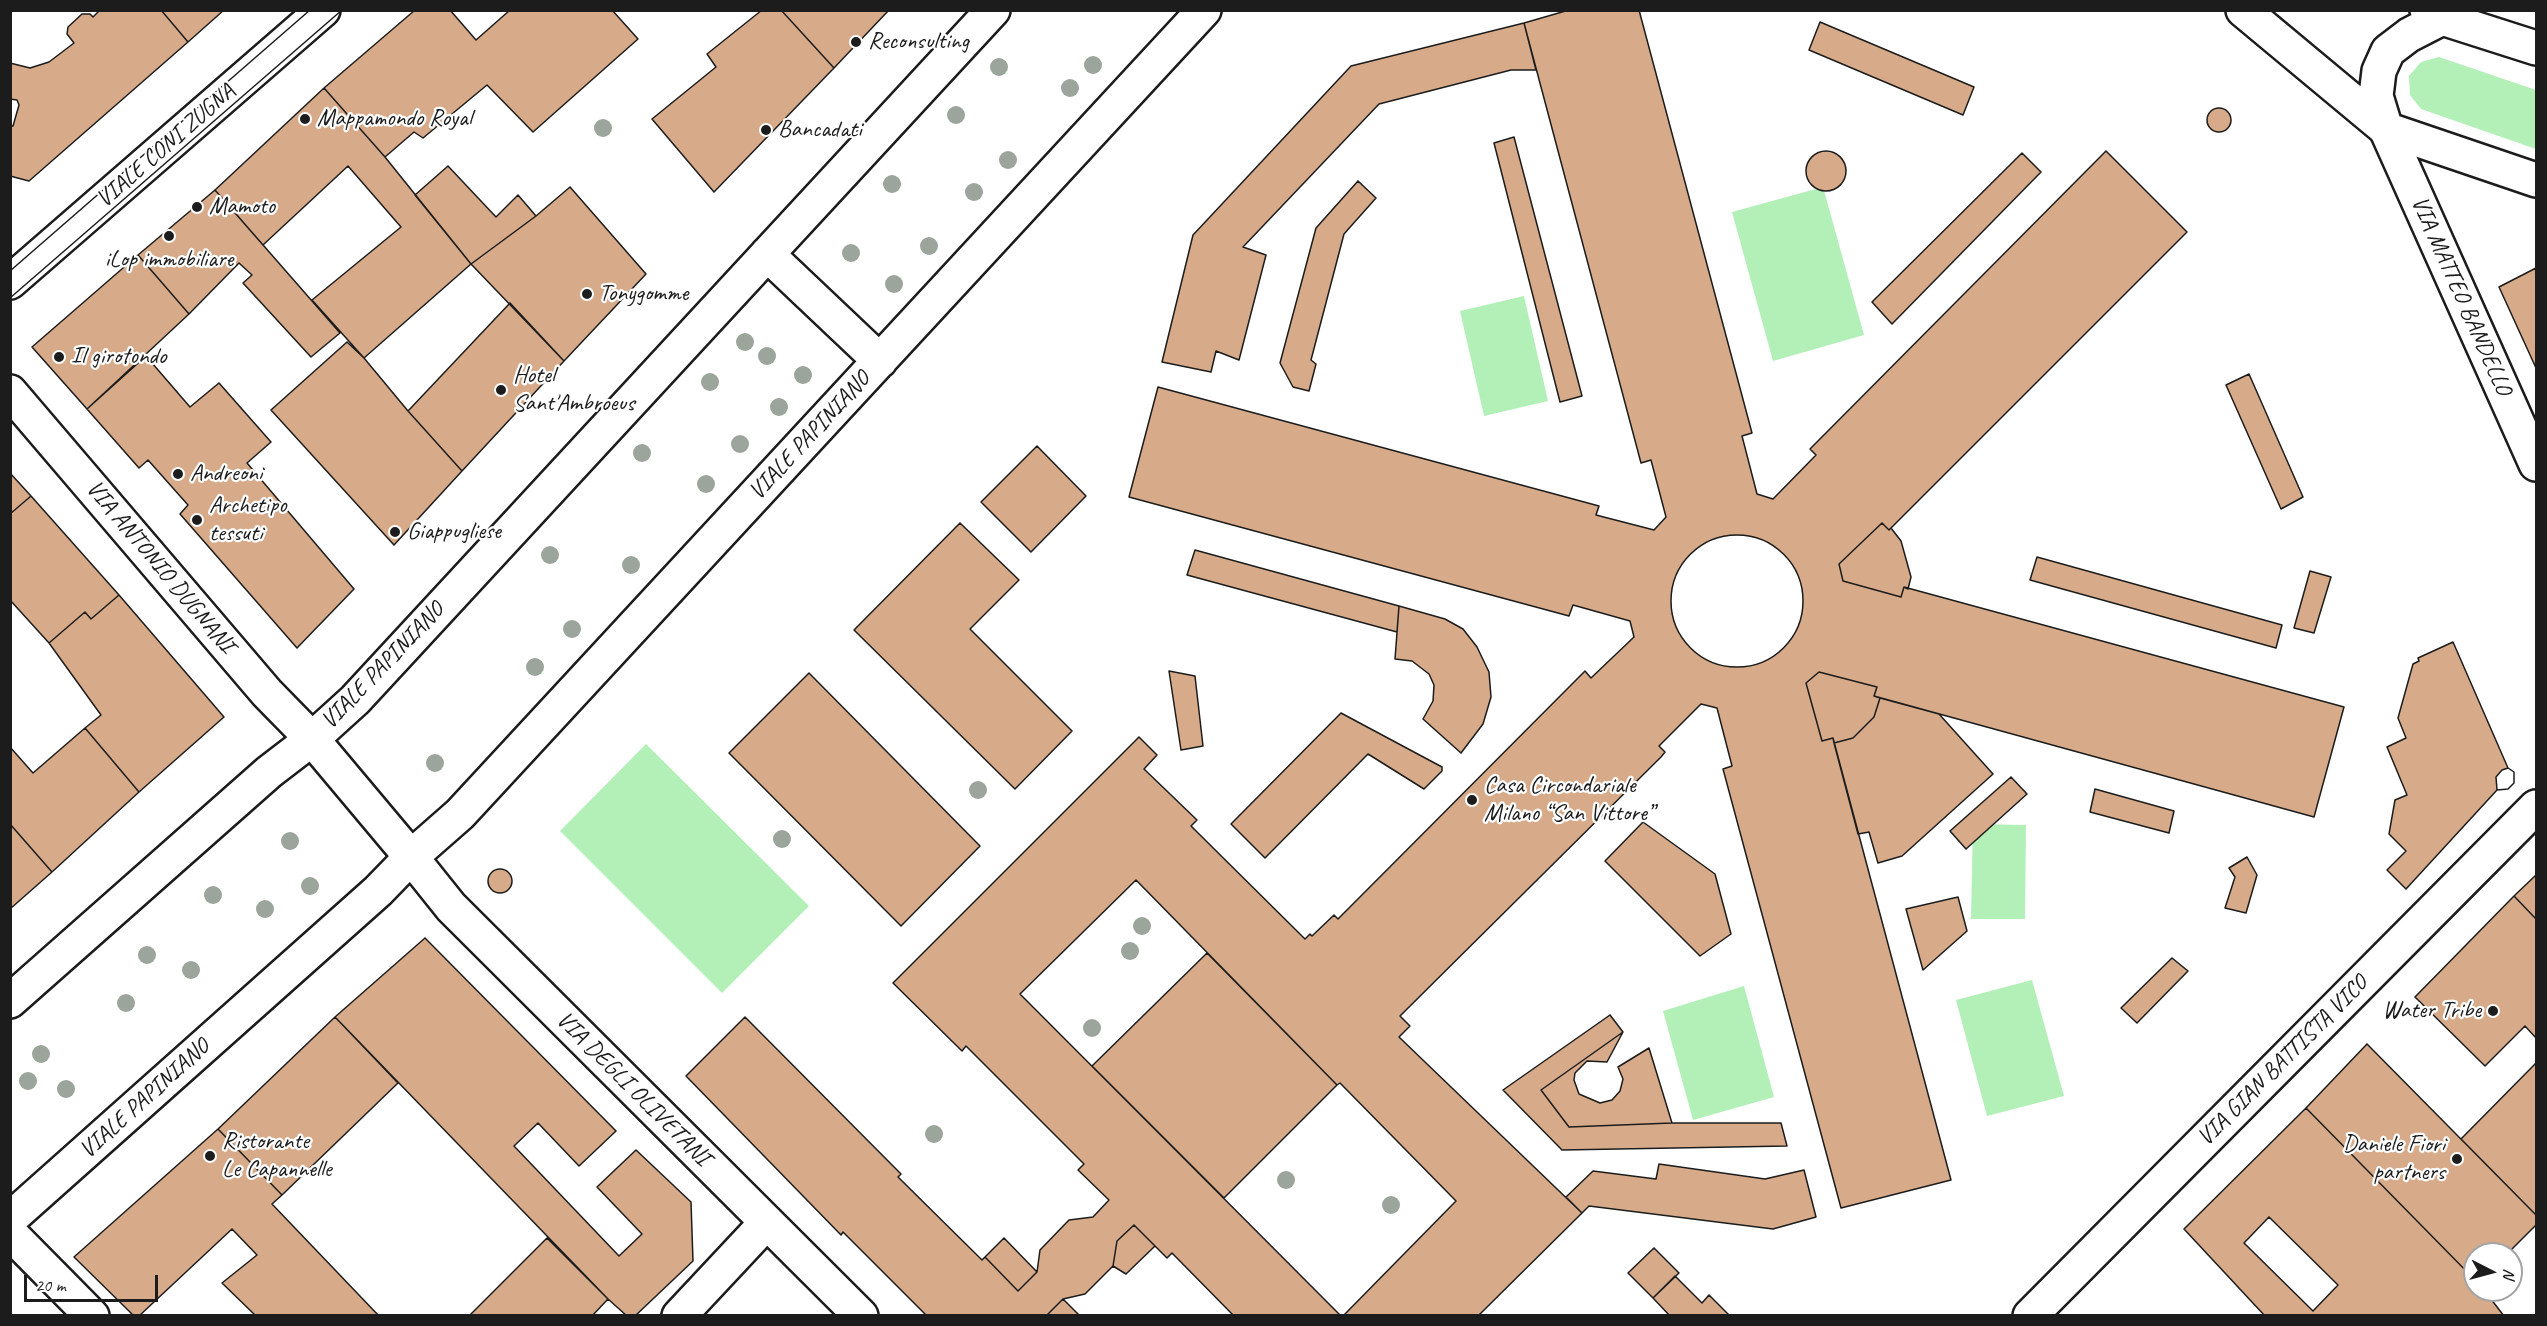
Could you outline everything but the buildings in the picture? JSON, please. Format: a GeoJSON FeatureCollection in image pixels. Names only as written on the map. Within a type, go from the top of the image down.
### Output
{"type":"FeatureCollection","features":[{"type":"Feature","properties":{"kind":"main road","name":"VIALE CONI ZUGNA"},"geometry":{"type":"LineString","coordinates":[[10,282],[322,10]]}},
{"type":"Feature","properties":{"kind":"main road","name":"VIALE PAPINIANO"},"geometry":{"type":"LineString","coordinates":[[10,1001],[269,772],[312,740],[355,700],[993,10]]}},
{"type":"Feature","properties":{"kind":"main road","name":"VIALE PAPINIANO"},"geometry":{"type":"LineString","coordinates":[[10,1218],[369,899],[411,856],[460,814],[1204,10]]}},
{"type":"Feature","properties":{"kind":"main road"},"geometry":{"type":"LineString","coordinates":[[2243,10],[2386,129],[2536,180]]}},
{"type":"Feature","properties":{"kind":"main road"},"geometry":{"type":"LineString","coordinates":[[2435,14],[2536,48]]}},
{"type":"Feature","properties":{"kind":"main road","name":"VIA MATTEO BANDELLO"},"geometry":{"type":"LineString","coordinates":[[2435,14],[2388,51],[2379,71],[2376,96],[2386,129],[2536,464]]}},
{"type":"Feature","properties":{"kind":"main road"},"geometry":{"type":"LineString","coordinates":[[767,254],[880,361]]}},
{"type":"Feature","properties":{"kind":"main road","name":"VIA ANTONIO DUGNANI"},"geometry":{"type":"LineString","coordinates":[[10,392],[267,693],[312,740]]}},
{"type":"Feature","properties":{"kind":"main road","name":"VIALE PAPINIANO"},"geometry":{"type":"LineString","coordinates":[[312,740],[411,856]]}},
{"type":"Feature","properties":{"kind":"main road","name":"VIA GIAN BATTISTA VICO"},"geometry":{"type":"LineString","coordinates":[[2030,1316],[2536,807]]}},
{"type":"Feature","properties":{"kind":"main road","name":"VIA DEGLI OLIVETANI"},"geometry":{"type":"LineString","coordinates":[[411,856],[452,907],[861,1316]]}},
{"type":"Feature","properties":{"kind":"main road"},"geometry":{"type":"LineString","coordinates":[[678,1316],[766,1222]]}},
{"type":"Feature","properties":{"kind":"main road"},"geometry":{"type":"LineString","coordinates":[[10,1233],[92,1316]]}},
{"type":"Feature","properties":{"kind":"green space"},"geometry":{"type":"Polygon","coordinates":[[[2439,57],[2536,90],[2536,149],[2421,109],[2410,95],[2409,76],[2421,62],[2439,57]]]}},
{"type":"Feature","properties":{"kind":"green space"},"geometry":{"type":"Polygon","coordinates":[[[1823,187],[1864,335],[1773,361],[1732,212],[1823,187]]]}},
{"type":"Feature","properties":{"kind":"green space"},"geometry":{"type":"Polygon","coordinates":[[[1524,296],[1548,401],[1484,416],[1460,311],[1524,296]]]}},
{"type":"Feature","properties":{"kind":"green space"},"geometry":{"type":"Polygon","coordinates":[[[646,744],[809,906],[722,993],[560,831],[646,744]]]}},
{"type":"Feature","properties":{"kind":"green space"},"geometry":{"type":"Polygon","coordinates":[[[1973,824],[2026,825],[2025,919],[1971,919],[1973,824]]]}},
{"type":"Feature","properties":{"kind":"green space"},"geometry":{"type":"Polygon","coordinates":[[[2032,980],[2064,1096],[1987,1116],[1956,1000],[2032,980]]]}},
{"type":"Feature","properties":{"kind":"green space"},"geometry":{"type":"Polygon","coordinates":[[[1744,986],[1774,1097],[1693,1120],[1663,1011],[1744,986]]]}},
{"type":"Feature","properties":{"kind":"tram line"},"geometry":{"type":"LineString","coordinates":[[10,271],[310,10]]}},
{"type":"Feature","properties":{"kind":"tram line"},"geometry":{"type":"LineString","coordinates":[[10,298],[342,10]]}},
{"type":"Feature","properties":{"kind":"place","name":"Reconsulting"},"geometry":{"type":"Point","coordinates":[856,42]}},
{"type":"Feature","properties":{"kind":"place","name":"Mappamondo Royal"},"geometry":{"type":"Point","coordinates":[305,119]}},
{"type":"Feature","properties":{"kind":"place","name":"Bancadati"},"geometry":{"type":"Point","coordinates":[766,130]}},
{"type":"Feature","properties":{"kind":"place","name":"Mamoto"},"geometry":{"type":"Point","coordinates":[197,207]}},
{"type":"Feature","properties":{"kind":"place","name":"iLop immobiliare"},"geometry":{"type":"Point","coordinates":[169,236]}},
{"type":"Feature","properties":{"kind":"place","name":"Tonygomme"},"geometry":{"type":"Point","coordinates":[587,294]}},
{"type":"Feature","properties":{"kind":"place","name":"Il girotondo"},"geometry":{"type":"Point","coordinates":[59,357]}},
{"type":"Feature","properties":{"kind":"place","name":"Hotel Sant'Ambroeus"},"geometry":{"type":"Point","coordinates":[501,390]}},
{"type":"Feature","properties":{"kind":"place","name":"Andreoni"},"geometry":{"type":"Point","coordinates":[178,474]}},
{"type":"Feature","properties":{"kind":"place","name":"Archetipo tessuti"},"geometry":{"type":"Point","coordinates":[197,520]}},
{"type":"Feature","properties":{"kind":"place","name":"Giappugliese"},"geometry":{"type":"Point","coordinates":[395,532]}},
{"type":"Feature","properties":{"kind":"place","name":"Casa Circondariale Milano “San Vittore”"},"geometry":{"type":"Point","coordinates":[1472,800]}},
{"type":"Feature","properties":{"kind":"place","name":"Water Tribe"},"geometry":{"type":"Point","coordinates":[2493,1011]}},
{"type":"Feature","properties":{"kind":"place","name":"Ristorante Le Capannelle"},"geometry":{"type":"Point","coordinates":[210,1156]}},
{"type":"Feature","properties":{"kind":"place","name":"Daniele Fiori partners"},"geometry":{"type":"Point","coordinates":[2457,1159]}}]}
